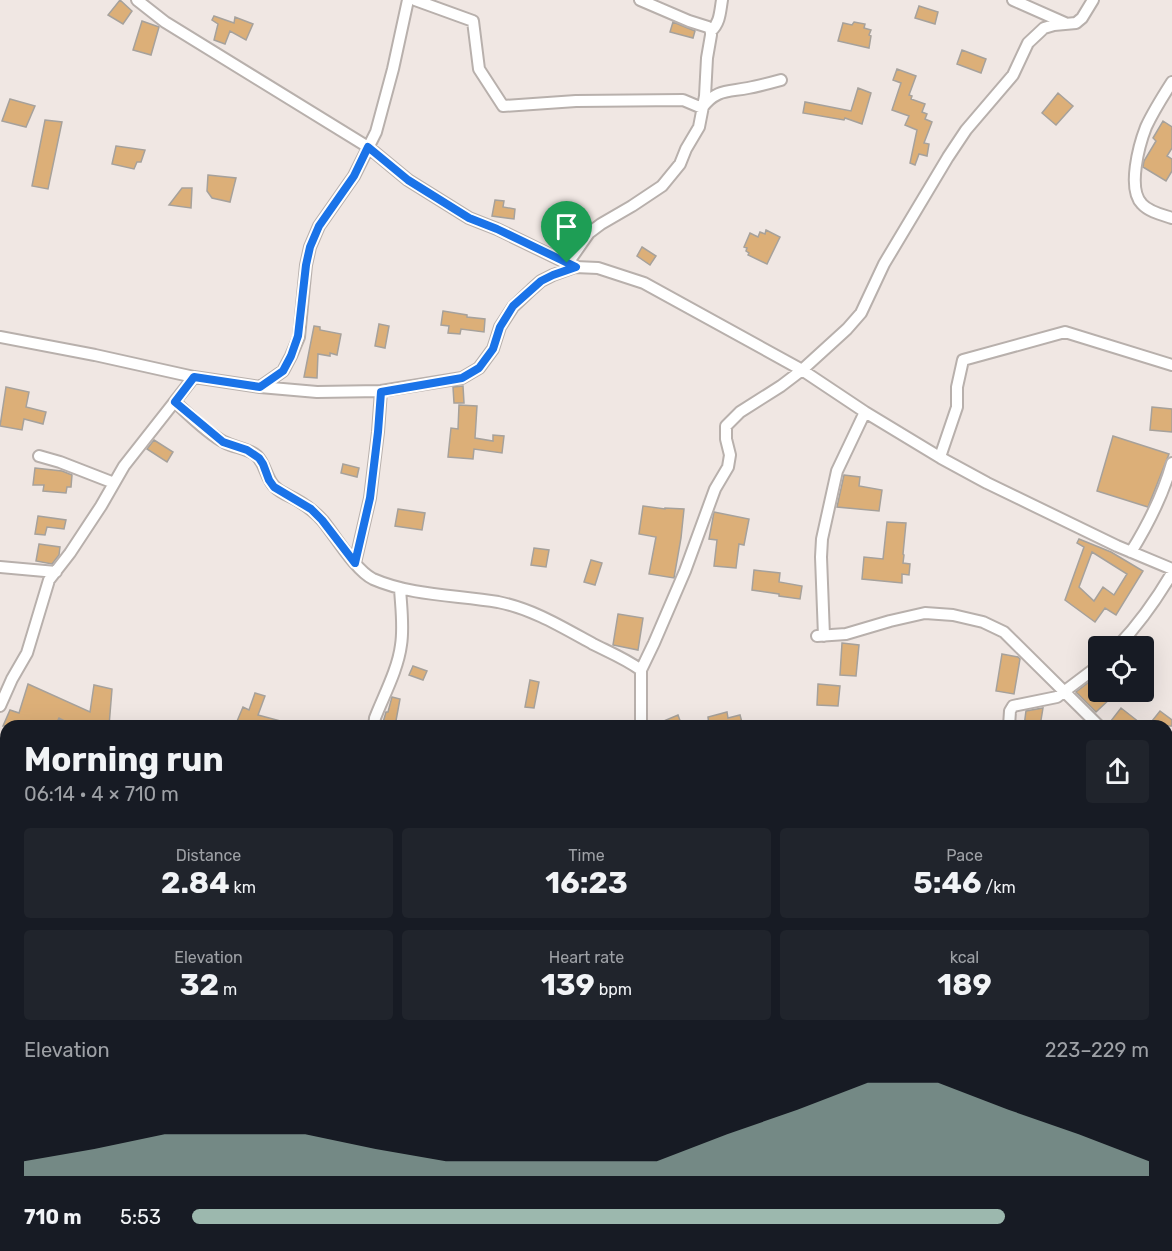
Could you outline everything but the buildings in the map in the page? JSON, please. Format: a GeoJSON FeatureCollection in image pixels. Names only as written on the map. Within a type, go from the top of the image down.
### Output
{"type":"FeatureCollection","features":[{"type":"Feature","properties":{"kind":"street"},"geometry":{"type":"LineString","coordinates":[[137,0],[165,22],[368,147],[408,180],[469,218],[572,265],[598,268],[644,283],[802,370],[939,457],[987,483],[1172,571],[1154,603],[1127,636]]}},
{"type":"Feature","properties":{"kind":"street"},"geometry":{"type":"LineString","coordinates":[[260,387],[283,371],[291,356],[298,336],[310,247],[319,226],[354,176],[376,132],[408,0]]}},
{"type":"Feature","properties":{"kind":"street"},"geometry":{"type":"LineString","coordinates":[[415,0],[473,21],[479,69],[503,106],[576,101],[683,99],[702,108]]}},
{"type":"Feature","properties":{"kind":"street"},"geometry":{"type":"LineString","coordinates":[[640,0],[708,27],[711,31]]}},
{"type":"Feature","properties":{"kind":"street"},"geometry":{"type":"LineString","coordinates":[[0,337],[194,377],[260,387],[318,392],[381,392],[462,378],[479,368],[493,349],[500,327],[513,306],[541,281],[572,265],[589,233],[662,186],[680,164],[699,127],[705,96],[711,31],[716,26],[722,0]]}},
{"type":"Feature","properties":{"kind":"street"},"geometry":{"type":"LineString","coordinates":[[1013,0],[1066,24]]}},
{"type":"Feature","properties":{"kind":"street"},"geometry":{"type":"LineString","coordinates":[[641,720],[641,670],[685,571],[715,489],[728,467],[730,455],[726,426],[740,412],[802,370],[861,313],[884,264],[948,157],[966,130],[1013,75],[1028,43],[1044,28],[1076,23],[1082,18],[1093,0]]}},
{"type":"Feature","properties":{"kind":"street"},"geometry":{"type":"LineString","coordinates":[[702,108],[708,101],[724,91],[747,89],[781,80]]}},
{"type":"Feature","properties":{"kind":"street"},"geometry":{"type":"LineString","coordinates":[[1172,82],[1146,127],[1134,185],[1142,204],[1172,218]]}},
{"type":"Feature","properties":{"kind":"street"},"geometry":{"type":"LineString","coordinates":[[939,457],[957,407],[957,387],[963,360],[1065,332],[1172,365]]}},
{"type":"Feature","properties":{"kind":"street"},"geometry":{"type":"LineString","coordinates":[[0,706],[3,696],[27,653],[46,587],[101,506],[124,466],[194,377]]}},
{"type":"Feature","properties":{"kind":"street"},"geometry":{"type":"LineString","coordinates":[[355,563],[370,498],[381,392]]}},
{"type":"Feature","properties":{"kind":"street"},"geometry":{"type":"LineString","coordinates":[[175,402],[223,442],[247,450],[259,458],[274,487],[311,509],[365,575],[399,588],[492,601],[524,609],[563,626],[641,670]]}},
{"type":"Feature","properties":{"kind":"street"},"geometry":{"type":"LineString","coordinates":[[865,412],[837,471],[822,539],[820,636],[846,634],[925,613],[953,615],[983,622],[1004,632],[1093,720]]}},
{"type":"Feature","properties":{"kind":"street"},"geometry":{"type":"LineString","coordinates":[[39,456],[114,483]]}},
{"type":"Feature","properties":{"kind":"street"},"geometry":{"type":"LineString","coordinates":[[1131,552],[1158,503],[1172,463]]}},
{"type":"Feature","properties":{"kind":"street"},"geometry":{"type":"LineString","coordinates":[[0,567],[56,572]]}},
{"type":"Feature","properties":{"kind":"street"},"geometry":{"type":"LineString","coordinates":[[374,720],[401,647],[403,625],[399,588]]}},
{"type":"Feature","properties":{"kind":"street"},"geometry":{"type":"LineString","coordinates":[[1009,720],[1013,706],[1053,699],[1088,674]]}},
{"type":"Feature","properties":{"kind":"route"},"geometry":{"type":"LineString","coordinates":[[368,147],[408,180],[469,218],[567,263],[576,267],[541,281],[513,306],[500,327],[493,349],[479,368],[462,378],[381,392],[370,498],[355,563],[311,509],[274,487],[259,458],[247,450],[223,442],[175,402],[194,377],[260,387],[283,371],[298,336],[310,247],[319,226],[354,176],[368,147]]}}]}
